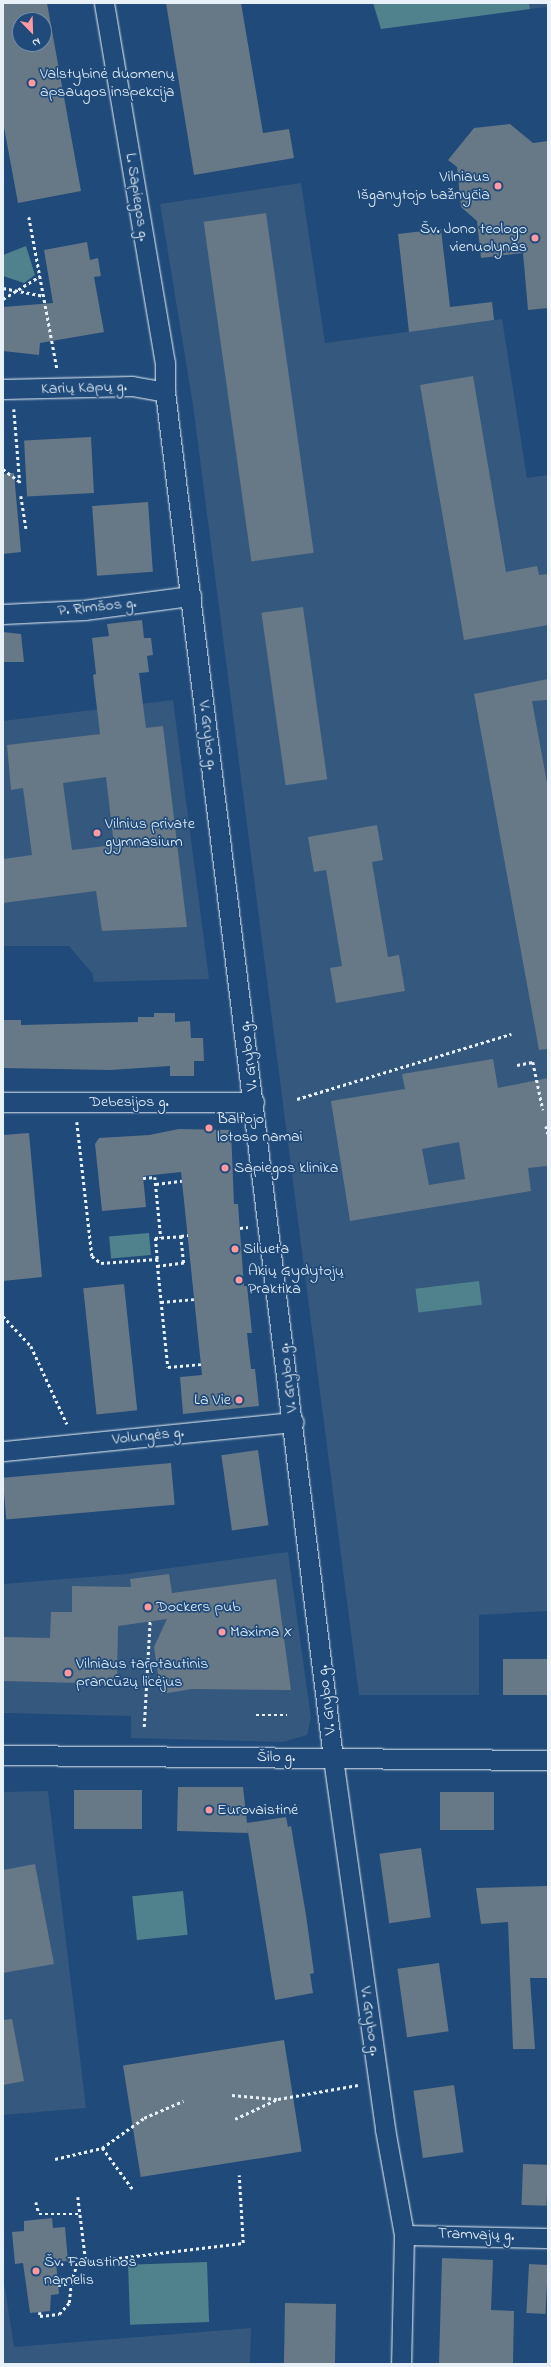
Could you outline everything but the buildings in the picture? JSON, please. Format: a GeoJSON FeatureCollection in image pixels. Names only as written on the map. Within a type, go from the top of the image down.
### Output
{"type":"FeatureCollection","features":[{"type":"Feature","properties":{"kind":"street","name":"L. Sapiegos g."},"geometry":{"type":"LineString","coordinates":[[104,3],[165,363],[165,392]]}},
{"type":"Feature","properties":{"kind":"street","name":"Karių Kapų g."},"geometry":{"type":"LineString","coordinates":[[8,389],[62,390],[132,386],[165,392]]}},
{"type":"Feature","properties":{"kind":"street","name":"V. Grybo g."},"geometry":{"type":"LineString","coordinates":[[165,392],[294,1422],[333,1758],[378,2082],[404,2234],[401,2364]]}},
{"type":"Feature","properties":{"kind":"street","name":"P. Rimšos g."},"geometry":{"type":"LineString","coordinates":[[3,614],[84,610],[191,596]]}},
{"type":"Feature","properties":{"kind":"street","name":"Debesijos g."},"geometry":{"type":"LineString","coordinates":[[3,1102],[254,1102]]}},
{"type":"Feature","properties":{"kind":"street","name":"Volungės g."},"geometry":{"type":"LineString","coordinates":[[3,1451],[294,1422]]}},
{"type":"Feature","properties":{"kind":"street","name":"Šilo g."},"geometry":{"type":"LineString","coordinates":[[3,1755],[548,1760]]}},
{"type":"Feature","properties":{"kind":"street","name":"Tramvajų g."},"geometry":{"type":"LineString","coordinates":[[404,2234],[548,2238]]}},
{"type":"Feature","properties":{"kind":"path"},"geometry":{"type":"LineString","coordinates":[[29,217],[62,390]]}},
{"type":"Feature","properties":{"kind":"path"},"geometry":{"type":"LineString","coordinates":[[3,298],[18,292],[40,276]]}},
{"type":"Feature","properties":{"kind":"path"},"geometry":{"type":"LineString","coordinates":[[3,288],[44,296]]}},
{"type":"Feature","properties":{"kind":"path"},"geometry":{"type":"LineString","coordinates":[[3,469],[20,483],[8,389]]}},
{"type":"Feature","properties":{"kind":"path"},"geometry":{"type":"LineString","coordinates":[[21,496],[26,529]]}},
{"type":"Feature","properties":{"kind":"path"},"geometry":{"type":"LineString","coordinates":[[297,1099],[511,1034]]}},
{"type":"Feature","properties":{"kind":"path"},"geometry":{"type":"LineString","coordinates":[[517,1065],[534,1062],[543,1110]]}},
{"type":"Feature","properties":{"kind":"path"},"geometry":{"type":"LineString","coordinates":[[76,1102],[77,1145],[92,1256],[102,1263],[157,1259]]}},
{"type":"Feature","properties":{"kind":"path"},"geometry":{"type":"LineString","coordinates":[[546,1126],[548,1134]]}},
{"type":"Feature","properties":{"kind":"path"},"geometry":{"type":"LineString","coordinates":[[143,1178],[155,1177],[161,1238]]}},
{"type":"Feature","properties":{"kind":"path"},"geometry":{"type":"LineString","coordinates":[[156,1184],[182,1181]]}},
{"type":"Feature","properties":{"kind":"path"},"geometry":{"type":"LineString","coordinates":[[188,1235],[155,1238],[161,1302],[168,1367],[201,1364]]}},
{"type":"Feature","properties":{"kind":"path"},"geometry":{"type":"LineString","coordinates":[[158,1266],[184,1264],[181,1236]]}},
{"type":"Feature","properties":{"kind":"path"},"geometry":{"type":"LineString","coordinates":[[161,1302],[194,1299]]}},
{"type":"Feature","properties":{"kind":"path"},"geometry":{"type":"LineString","coordinates":[[3,1316],[31,1346],[76,1444]]}},
{"type":"Feature","properties":{"kind":"path"},"geometry":{"type":"LineString","coordinates":[[144,1727],[150,1621]]}},
{"type":"Feature","properties":{"kind":"path"},"geometry":{"type":"LineString","coordinates":[[256,1715],[287,1715]]}},
{"type":"Feature","properties":{"kind":"path"},"geometry":{"type":"LineString","coordinates":[[232,2095],[278,2099],[378,2082]]}},
{"type":"Feature","properties":{"kind":"path"},"geometry":{"type":"LineString","coordinates":[[236,2119],[278,2099]]}},
{"type":"Feature","properties":{"kind":"path"},"geometry":{"type":"LineString","coordinates":[[55,2159],[102,2148],[144,2118],[184,2101]]}},
{"type":"Feature","properties":{"kind":"path"},"geometry":{"type":"LineString","coordinates":[[102,2148],[132,2189]]}},
{"type":"Feature","properties":{"kind":"path"},"geometry":{"type":"LineString","coordinates":[[40,2312],[40,2316],[59,2314],[69,2303],[77,2263],[243,2243],[239,2175]]}},
{"type":"Feature","properties":{"kind":"path"},"geometry":{"type":"LineString","coordinates":[[78,2197],[86,2262]]}},
{"type":"Feature","properties":{"kind":"path"},"geometry":{"type":"LineString","coordinates":[[36,2202],[39,2214],[80,2214]]}},
{"type":"Feature","properties":{"kind":"path"},"geometry":{"type":"LineString","coordinates":[[58,2285],[72,2284]]}},
{"type":"Feature","properties":{"kind":"shaded area"},"geometry":{"type":"Polygon","coordinates":[[[529,3],[548,3],[548,7],[530,9],[529,3]]]}},
{"type":"Feature","properties":{"kind":"shaded area"},"geometry":{"type":"Polygon","coordinates":[[[301,183],[325,343],[502,319],[527,478],[548,475],[548,1611],[479,1615],[479,1695],[359,1695],[193,405],[160,204],[301,183]]]}},
{"type":"Feature","properties":{"kind":"shaded area","name":"Vilnius private gymnasium"},"geometry":{"type":"Polygon","coordinates":[[[173,700],[209,979],[94,982],[92,973],[69,946],[3,946],[3,721],[173,700]]]}},
{"type":"Feature","properties":{"kind":"shaded area"},"geometry":{"type":"Polygon","coordinates":[[[288,1552],[311,1718],[307,1735],[283,1742],[131,1738],[131,1716],[3,1713],[3,1584],[126,1574],[288,1552]]]}},
{"type":"Feature","properties":{"kind":"shaded area"},"geometry":{"type":"Polygon","coordinates":[[[48,1791],[86,2108],[3,2115],[3,1792],[48,1791]]]}},
{"type":"Feature","properties":{"kind":"shaded area"},"geometry":{"type":"Polygon","coordinates":[[[3,2275],[14,2347],[251,2328],[250,2364],[3,2364],[3,2275]]]}},
{"type":"Feature","properties":{"kind":"green space"},"geometry":{"type":"Polygon","coordinates":[[[373,3],[529,3],[530,9],[381,29],[373,3]]]}},
{"type":"Feature","properties":{"kind":"green space"},"geometry":{"type":"Polygon","coordinates":[[[26,246],[35,275],[24,283],[3,276],[3,255],[26,246]]]}},
{"type":"Feature","properties":{"kind":"green space"},"geometry":{"type":"Polygon","coordinates":[[[149,1233],[151,1255],[111,1258],[109,1236],[149,1233]]]}},
{"type":"Feature","properties":{"kind":"green space"},"geometry":{"type":"Polygon","coordinates":[[[479,1281],[482,1305],[418,1313],[415,1289],[479,1281]]]}},
{"type":"Feature","properties":{"kind":"green space"},"geometry":{"type":"Polygon","coordinates":[[[183,1891],[188,1935],[137,1940],[132,1896],[183,1891]]]}},
{"type":"Feature","properties":{"kind":"green space"},"geometry":{"type":"Polygon","coordinates":[[[207,2262],[209,2322],[130,2325],[128,2265],[207,2262]]]}},
{"type":"Feature","properties":{"kind":"place","name":"Valstybinė duomenų apsaugos inspekcija"},"geometry":{"type":"Point","coordinates":[32,83]}},
{"type":"Feature","properties":{"kind":"place","name":"Vilniaus Išganytojo bažnyčia"},"geometry":{"type":"Point","coordinates":[498,186]}},
{"type":"Feature","properties":{"kind":"place","name":"Šv. Jono teologo vienuolynas"},"geometry":{"type":"Point","coordinates":[535,238]}},
{"type":"Feature","properties":{"kind":"place","name":"Vilnius private gymnasium"},"geometry":{"type":"Point","coordinates":[97,833]}},
{"type":"Feature","properties":{"kind":"place","name":"Baltojo lotoso namai"},"geometry":{"type":"Point","coordinates":[209,1128]}},
{"type":"Feature","properties":{"kind":"place","name":"Sapiegos klinika"},"geometry":{"type":"Point","coordinates":[225,1168]}},
{"type":"Feature","properties":{"kind":"place","name":"Silueta"},"geometry":{"type":"Point","coordinates":[235,1249]}},
{"type":"Feature","properties":{"kind":"place","name":"Akių Gydytojų Praktika"},"geometry":{"type":"Point","coordinates":[239,1280]}},
{"type":"Feature","properties":{"kind":"place","name":"La Vie"},"geometry":{"type":"Point","coordinates":[239,1400]}},
{"type":"Feature","properties":{"kind":"place","name":"Dockers pub"},"geometry":{"type":"Point","coordinates":[148,1607]}},
{"type":"Feature","properties":{"kind":"place","name":"Maxima X"},"geometry":{"type":"Point","coordinates":[222,1632]}},
{"type":"Feature","properties":{"kind":"place","name":"Vilniaus tarptautinis prancūzų licėjus"},"geometry":{"type":"Point","coordinates":[68,1673]}},
{"type":"Feature","properties":{"kind":"place","name":"Eurovaistinė"},"geometry":{"type":"Point","coordinates":[209,1810]}},
{"type":"Feature","properties":{"kind":"place","name":"Šv. Faustinos namelis"},"geometry":{"type":"Point","coordinates":[36,2271]}}]}
